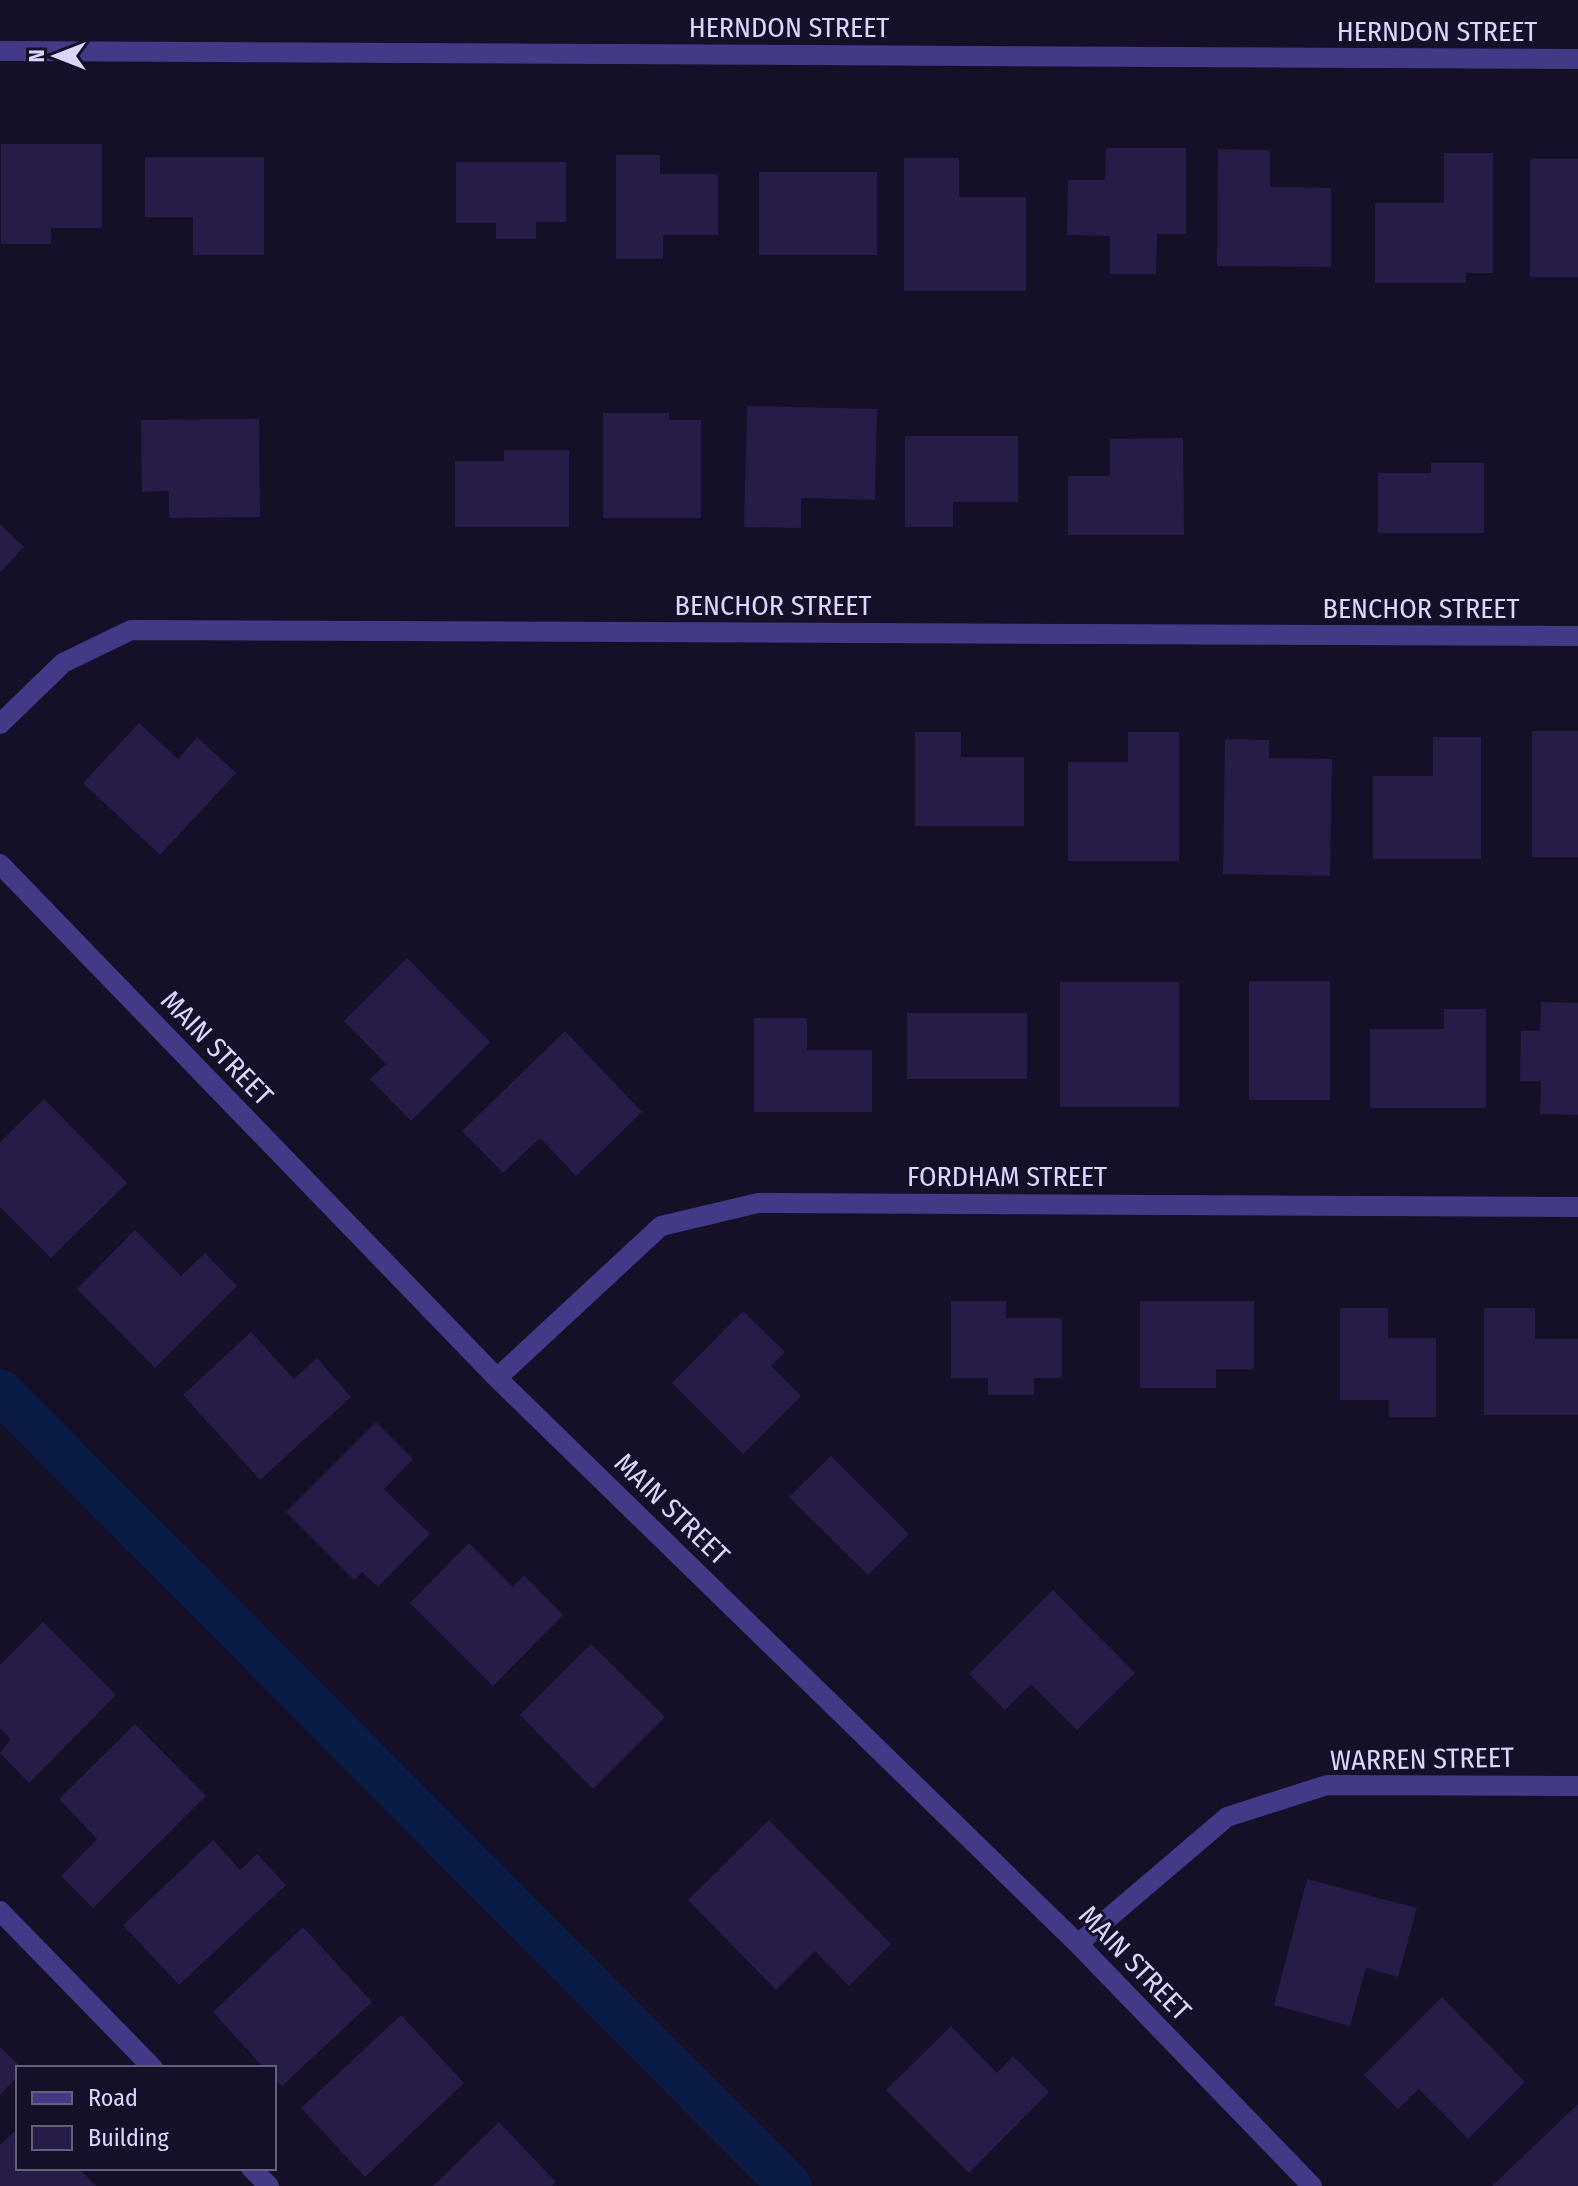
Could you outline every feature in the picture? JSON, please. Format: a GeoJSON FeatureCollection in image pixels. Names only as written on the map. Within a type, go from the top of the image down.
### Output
{"type":"FeatureCollection","features":[{"type":"Feature","properties":{"kind":"street","name":"HERNDON STREET"},"geometry":{"type":"LineString","coordinates":[[0,51],[1578,59]]}},
{"type":"Feature","properties":{"kind":"street","name":"BENCHOR STREET"},"geometry":{"type":"LineString","coordinates":[[0,724],[63,663],[131,630],[1578,636]]}},
{"type":"Feature","properties":{"kind":"street","name":"MAIN STREET"},"geometry":{"type":"LineString","coordinates":[[0,864],[497,1378],[1078,1944],[1312,2186]]}},
{"type":"Feature","properties":{"kind":"street","name":"FORDHAM STREET"},"geometry":{"type":"LineString","coordinates":[[497,1378],[661,1226],[758,1203],[1578,1207]]}},
{"type":"Feature","properties":{"kind":"street","name":"WARREN STREET"},"geometry":{"type":"LineString","coordinates":[[1078,1944],[1227,1817],[1327,1785],[1578,1786]]}},
{"type":"Feature","properties":{"kind":"street"},"geometry":{"type":"LineString","coordinates":[[0,1911],[151,2066]]}},
{"type":"Feature","properties":{"kind":"street"},"geometry":{"type":"LineString","coordinates":[[253,2170],[269,2186]]}},
{"type":"Feature","properties":{"kind":"building"},"geometry":{"type":"Polygon","coordinates":[[[1,144],[102,144],[102,228],[51,228],[51,244],[1,244],[1,144]]]}},
{"type":"Feature","properties":{"kind":"building"},"geometry":{"type":"Polygon","coordinates":[[[1106,148],[1186,148],[1186,234],[1157,234],[1156,274],[1110,274],[1110,236],[1067,235],[1068,180],[1105,180],[1106,148]]]}},
{"type":"Feature","properties":{"kind":"building"},"geometry":{"type":"Polygon","coordinates":[[[1218,149],[1270,150],[1270,187],[1331,188],[1331,267],[1217,266],[1218,149]]]}},
{"type":"Feature","properties":{"kind":"building"},"geometry":{"type":"Polygon","coordinates":[[[1444,153],[1493,153],[1493,273],[1466,273],[1466,283],[1375,283],[1375,203],[1444,203],[1444,153]]]}},
{"type":"Feature","properties":{"kind":"building"},"geometry":{"type":"Polygon","coordinates":[[[616,155],[660,155],[660,174],[718,174],[718,235],[663,235],[663,259],[616,259],[616,155]]]}},
{"type":"Feature","properties":{"kind":"building"},"geometry":{"type":"Polygon","coordinates":[[[145,157],[264,157],[264,255],[193,255],[193,217],[145,217],[145,157]]]}},
{"type":"Feature","properties":{"kind":"building"},"geometry":{"type":"Polygon","coordinates":[[[904,158],[959,158],[959,197],[1026,197],[1026,291],[904,291],[904,158]]]}},
{"type":"Feature","properties":{"kind":"building"},"geometry":{"type":"Polygon","coordinates":[[[1530,159],[1578,159],[1578,277],[1530,277],[1530,159]]]}},
{"type":"Feature","properties":{"kind":"building"},"geometry":{"type":"Polygon","coordinates":[[[456,162],[566,162],[566,222],[536,222],[536,239],[496,239],[496,223],[456,223],[456,162]]]}},
{"type":"Feature","properties":{"kind":"building"},"geometry":{"type":"Polygon","coordinates":[[[759,172],[877,172],[877,255],[759,255],[759,172]]]}},
{"type":"Feature","properties":{"kind":"building"},"geometry":{"type":"Polygon","coordinates":[[[747,406],[877,409],[875,500],[801,498],[801,528],[744,527],[747,406]]]}},
{"type":"Feature","properties":{"kind":"building"},"geometry":{"type":"Polygon","coordinates":[[[603,413],[669,413],[669,420],[701,420],[701,518],[603,518],[603,413]]]}},
{"type":"Feature","properties":{"kind":"building"},"geometry":{"type":"Polygon","coordinates":[[[259,419],[260,517],[169,518],[169,491],[142,492],[141,420],[259,419]]]}},
{"type":"Feature","properties":{"kind":"building"},"geometry":{"type":"Polygon","coordinates":[[[905,436],[1018,436],[1018,502],[953,502],[953,527],[905,527],[905,436]]]}},
{"type":"Feature","properties":{"kind":"building"},"geometry":{"type":"Polygon","coordinates":[[[1183,438],[1184,535],[1068,535],[1068,476],[1110,476],[1110,439],[1183,438]]]}},
{"type":"Feature","properties":{"kind":"building"},"geometry":{"type":"Polygon","coordinates":[[[504,450],[569,450],[569,527],[455,527],[455,461],[504,461],[504,450]]]}},
{"type":"Feature","properties":{"kind":"building"},"geometry":{"type":"Polygon","coordinates":[[[1431,463],[1484,463],[1484,533],[1378,533],[1378,473],[1431,473],[1431,463]]]}},
{"type":"Feature","properties":{"kind":"building"},"geometry":{"type":"Polygon","coordinates":[[[0,524],[24,547],[0,573],[0,524]]]}},
{"type":"Feature","properties":{"kind":"building"},"geometry":{"type":"Polygon","coordinates":[[[139,723],[178,759],[197,737],[236,773],[160,855],[83,783],[139,723]]]}},
{"type":"Feature","properties":{"kind":"building"},"geometry":{"type":"Polygon","coordinates":[[[1532,731],[1578,731],[1578,857],[1532,857],[1532,731]]]}},
{"type":"Feature","properties":{"kind":"building"},"geometry":{"type":"Polygon","coordinates":[[[915,732],[961,732],[961,757],[1024,757],[1024,826],[915,826],[915,732]]]}},
{"type":"Feature","properties":{"kind":"building"},"geometry":{"type":"Polygon","coordinates":[[[1128,732],[1179,732],[1179,861],[1068,861],[1068,762],[1128,762],[1128,732]]]}},
{"type":"Feature","properties":{"kind":"building"},"geometry":{"type":"Polygon","coordinates":[[[1433,737],[1481,737],[1481,859],[1373,859],[1373,776],[1433,776],[1433,737]]]}},
{"type":"Feature","properties":{"kind":"building"},"geometry":{"type":"Polygon","coordinates":[[[1225,739],[1269,740],[1269,758],[1332,759],[1330,876],[1223,874],[1225,739]]]}},
{"type":"Feature","properties":{"kind":"building"},"geometry":{"type":"Polygon","coordinates":[[[407,958],[490,1042],[411,1121],[370,1079],[386,1064],[344,1021],[407,958]]]}},
{"type":"Feature","properties":{"kind":"building"},"geometry":{"type":"Polygon","coordinates":[[[1249,981],[1330,981],[1330,1100],[1249,1100],[1249,981]]]}},
{"type":"Feature","properties":{"kind":"building"},"geometry":{"type":"Polygon","coordinates":[[[1060,982],[1179,982],[1179,1107],[1060,1107],[1060,982]]]}},
{"type":"Feature","properties":{"kind":"building"},"geometry":{"type":"Polygon","coordinates":[[[1541,1002],[1578,1003],[1578,1115],[1540,1114],[1541,1081],[1520,1081],[1521,1031],[1540,1031],[1541,1002]]]}},
{"type":"Feature","properties":{"kind":"building"},"geometry":{"type":"Polygon","coordinates":[[[1444,1009],[1486,1009],[1486,1108],[1370,1108],[1370,1029],[1444,1029],[1444,1009]]]}},
{"type":"Feature","properties":{"kind":"building"},"geometry":{"type":"Polygon","coordinates":[[[907,1013],[1027,1013],[1027,1079],[907,1079],[907,1013]]]}},
{"type":"Feature","properties":{"kind":"building"},"geometry":{"type":"Polygon","coordinates":[[[754,1018],[807,1018],[807,1050],[872,1050],[872,1112],[754,1112],[754,1018]]]}},
{"type":"Feature","properties":{"kind":"building"},"geometry":{"type":"Polygon","coordinates":[[[565,1031],[642,1112],[576,1176],[540,1138],[503,1173],[462,1131],[565,1031]]]}},
{"type":"Feature","properties":{"kind":"building"},"geometry":{"type":"Polygon","coordinates":[[[44,1099],[127,1183],[51,1258],[0,1207],[0,1142],[44,1099]]]}},
{"type":"Feature","properties":{"kind":"building"},"geometry":{"type":"Polygon","coordinates":[[[135,1230],[181,1276],[205,1253],[237,1286],[155,1368],[77,1289],[135,1230]]]}},
{"type":"Feature","properties":{"kind":"building"},"geometry":{"type":"Polygon","coordinates":[[[951,1301],[1006,1301],[1006,1318],[1062,1318],[1062,1378],[1034,1378],[1034,1395],[988,1395],[988,1378],[951,1378],[951,1301]]]}},
{"type":"Feature","properties":{"kind":"building"},"geometry":{"type":"Polygon","coordinates":[[[1140,1301],[1254,1301],[1254,1369],[1216,1369],[1216,1388],[1140,1388],[1140,1301]]]}},
{"type":"Feature","properties":{"kind":"building"},"geometry":{"type":"Polygon","coordinates":[[[1340,1308],[1388,1308],[1388,1338],[1436,1338],[1436,1417],[1389,1417],[1389,1400],[1340,1400],[1340,1308]]]}},
{"type":"Feature","properties":{"kind":"building"},"geometry":{"type":"Polygon","coordinates":[[[1484,1308],[1535,1308],[1535,1339],[1578,1339],[1578,1415],[1484,1415],[1484,1308]]]}},
{"type":"Feature","properties":{"kind":"building"},"geometry":{"type":"Polygon","coordinates":[[[743,1311],[785,1352],[771,1366],[801,1396],[743,1454],[672,1383],[743,1311]]]}},
{"type":"Feature","properties":{"kind":"building"},"geometry":{"type":"Polygon","coordinates":[[[251,1332],[294,1379],[317,1358],[351,1397],[260,1480],[183,1395],[251,1332]]]}},
{"type":"Feature","properties":{"kind":"building"},"geometry":{"type":"Polygon","coordinates":[[[376,1422],[413,1459],[384,1489],[430,1534],[378,1587],[362,1572],[354,1580],[286,1512],[376,1422]]]}},
{"type":"Feature","properties":{"kind":"building"},"geometry":{"type":"Polygon","coordinates":[[[831,1456],[909,1534],[868,1575],[789,1497],[831,1456]]]}},
{"type":"Feature","properties":{"kind":"building"},"geometry":{"type":"Polygon","coordinates":[[[469,1543],[513,1587],[524,1575],[563,1615],[493,1686],[410,1603],[469,1543]]]}},
{"type":"Feature","properties":{"kind":"building"},"geometry":{"type":"Polygon","coordinates":[[[1053,1590],[1135,1673],[1077,1730],[1031,1684],[1005,1710],[969,1674],[1053,1590]]]}},
{"type":"Feature","properties":{"kind":"building"},"geometry":{"type":"Polygon","coordinates":[[[43,1622],[116,1695],[29,1783],[0,1753],[11,1739],[0,1728],[0,1665],[43,1622]]]}},
{"type":"Feature","properties":{"kind":"building"},"geometry":{"type":"Polygon","coordinates":[[[591,1644],[665,1717],[593,1789],[520,1715],[591,1644]]]}},
{"type":"Feature","properties":{"kind":"building"},"geometry":{"type":"Polygon","coordinates":[[[135,1724],[206,1796],[93,1908],[61,1876],[97,1839],[59,1799],[135,1724]]]}},
{"type":"Feature","properties":{"kind":"building"},"geometry":{"type":"Polygon","coordinates":[[[769,1820],[891,1944],[849,1986],[815,1951],[776,1990],[688,1900],[769,1820]]]}},
{"type":"Feature","properties":{"kind":"building"},"geometry":{"type":"Polygon","coordinates":[[[213,1840],[240,1870],[257,1854],[286,1885],[179,1985],[123,1925],[213,1840]]]}},
{"type":"Feature","properties":{"kind":"building"},"geometry":{"type":"Polygon","coordinates":[[[1307,1879],[1417,1908],[1398,1977],[1366,1968],[1350,2026],[1274,2005],[1307,1879]]]}},
{"type":"Feature","properties":{"kind":"building"},"geometry":{"type":"Polygon","coordinates":[[[303,1927],[372,2002],[282,2086],[276,2080],[276,2066],[262,2066],[213,2012],[303,1927]]]}},
{"type":"Feature","properties":{"kind":"building"},"geometry":{"type":"Polygon","coordinates":[[[1442,1997],[1525,2082],[1468,2139],[1419,2089],[1398,2109],[1364,2075],[1442,1997]]]}},
{"type":"Feature","properties":{"kind":"building"},"geometry":{"type":"Polygon","coordinates":[[[401,2015],[464,2083],[365,2177],[301,2108],[401,2015]]]}},
{"type":"Feature","properties":{"kind":"building"},"geometry":{"type":"Polygon","coordinates":[[[951,2026],[997,2073],[1013,2056],[1049,2092],[969,2173],[886,2090],[951,2026]]]}},
{"type":"Feature","properties":{"kind":"building"},"geometry":{"type":"Polygon","coordinates":[[[0,2047],[20,2066],[16,2066],[16,2078],[0,2095],[0,2047]]]}},
{"type":"Feature","properties":{"kind":"building"},"geometry":{"type":"Polygon","coordinates":[[[1578,2104],[1578,2186],[1492,2186],[1578,2104]]]}},
{"type":"Feature","properties":{"kind":"building"},"geometry":{"type":"Polygon","coordinates":[[[499,2122],[556,2182],[552,2186],[433,2186],[499,2122]]]}},
{"type":"Feature","properties":{"kind":"building"},"geometry":{"type":"Polygon","coordinates":[[[16,2130],[16,2170],[80,2170],[96,2186],[0,2186],[0,2145],[16,2130]]]}},
{"type":"Feature","properties":{"kind":"waterway"},"geometry":{"type":"LineString","coordinates":[[0,1391],[790,2186]]}}]}
